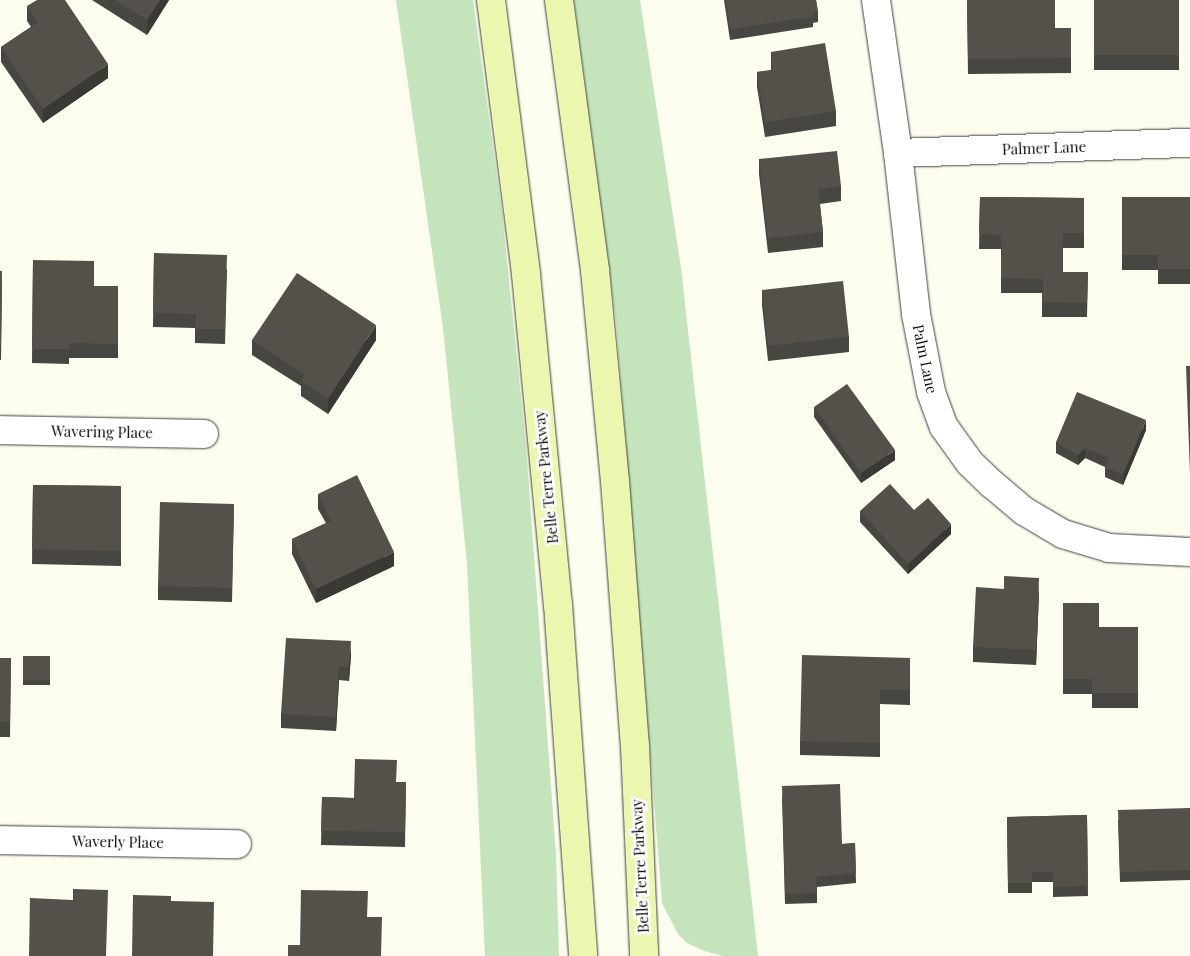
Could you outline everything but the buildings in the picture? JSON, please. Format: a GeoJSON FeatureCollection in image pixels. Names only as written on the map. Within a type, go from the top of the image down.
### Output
{"type":"FeatureCollection","features":[{"type":"Feature","properties":{"kind":"main road","name":"Belle Terre Parkway"},"geometry":{"type":"LineString","coordinates":[[491,0],[526,274],[558,595],[583,956]]}},
{"type":"Feature","properties":{"kind":"main road","name":"Belle Terre Parkway"},"geometry":{"type":"LineString","coordinates":[[559,0],[595,270],[615,481],[635,746],[644,956]]}},
{"type":"Feature","properties":{"kind":"street","name":"Palm Lane"},"geometry":{"type":"LineString","coordinates":[[876,0],[898,152],[916,314],[926,369],[936,409],[955,445],[1011,502],[1063,534],[1109,548],[1190,552]]}},
{"type":"Feature","properties":{"kind":"street","name":"Palmer Lane"},"geometry":{"type":"LineString","coordinates":[[898,152],[1190,143]]}},
{"type":"Feature","properties":{"kind":"street","name":"Wavering Place"},"geometry":{"type":"LineString","coordinates":[[0,430],[204,434]]}},
{"type":"Feature","properties":{"kind":"street","name":"Waverly Place"},"geometry":{"type":"LineString","coordinates":[[0,840],[236,844]]}},
{"type":"Feature","properties":{"kind":"green space"},"geometry":{"type":"Polygon","coordinates":[[[396,0],[473,0],[502,212],[526,446],[556,854],[559,956],[485,956],[467,564],[443,328],[396,0]]]}},
{"type":"Feature","properties":{"kind":"green space"},"geometry":{"type":"Polygon","coordinates":[[[574,0],[640,0],[681,268],[758,956],[723,956],[704,951],[687,943],[678,934],[662,903],[616,321],[574,0]]]}}]}
